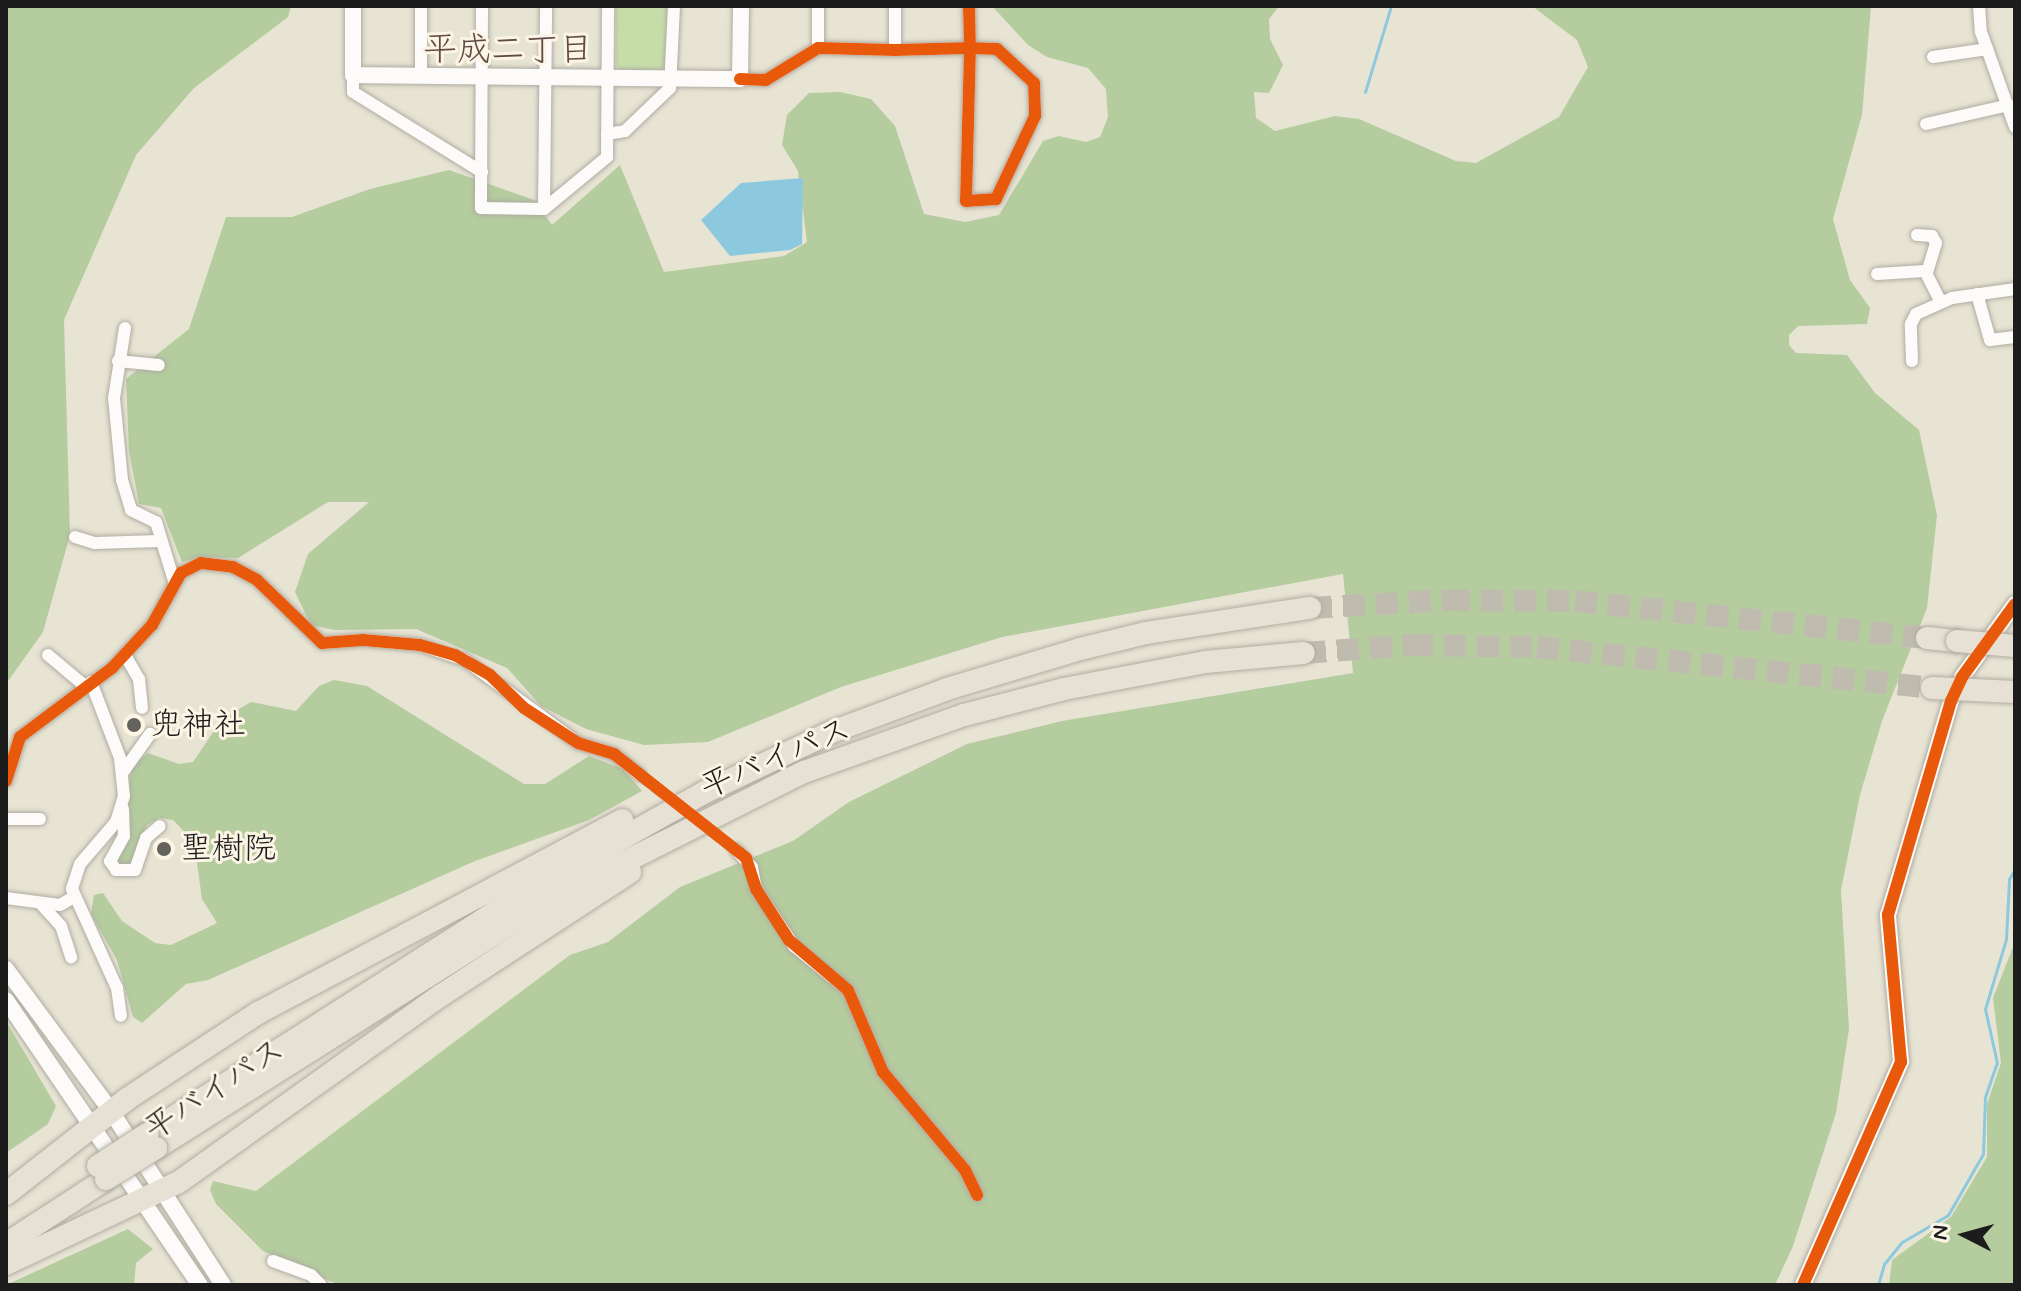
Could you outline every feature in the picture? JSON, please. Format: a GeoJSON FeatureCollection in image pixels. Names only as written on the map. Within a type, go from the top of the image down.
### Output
{"type":"FeatureCollection","features":[{"type":"Feature","properties":{"kind":"highway","name":"平バイパス"},"geometry":{"type":"LineString","coordinates":[[152,1141],[464,931],[637,828],[829,733],[994,673],[1146,633],[1310,608]]}},
{"type":"Feature","properties":{"kind":"highway"},"geometry":{"type":"LineString","coordinates":[[1927,638],[2015,646]]}},
{"type":"Feature","properties":{"kind":"highway","name":"平バイパス"},"geometry":{"type":"LineString","coordinates":[[6,1225],[102,1172],[549,900],[720,810],[846,756],[964,715],[1101,681],[1205,662],[1304,653]]}},
{"type":"Feature","properties":{"kind":"highway"},"geometry":{"type":"LineString","coordinates":[[6,1194],[111,1111],[324,976],[620,822],[840,721],[994,673]]}},
{"type":"Feature","properties":{"kind":"highway"},"geometry":{"type":"LineString","coordinates":[[1927,688],[2015,692]]}},
{"type":"Feature","properties":{"kind":"highway"},"geometry":{"type":"LineString","coordinates":[[6,1264],[151,1196],[244,1139],[440,996],[580,902],[685,840],[846,756]]}},
{"type":"Feature","properties":{"kind":"highway","name":"平バイパス"},"geometry":{"type":"LineString","coordinates":[[6,1244],[102,1172]]}},
{"type":"Feature","properties":{"kind":"street"},"geometry":{"type":"LineString","coordinates":[[353,6],[353,92],[482,172]]}},
{"type":"Feature","properties":{"kind":"street"},"geometry":{"type":"LineString","coordinates":[[421,6],[421,76]]}},
{"type":"Feature","properties":{"kind":"street"},"geometry":{"type":"LineString","coordinates":[[482,6],[481,208],[544,209],[602,163],[607,134],[608,6]]}},
{"type":"Feature","properties":{"kind":"street"},"geometry":{"type":"LineString","coordinates":[[544,209],[546,6]]}},
{"type":"Feature","properties":{"kind":"street"},"geometry":{"type":"LineString","coordinates":[[607,134],[625,131],[674,78],[674,6]]}},
{"type":"Feature","properties":{"kind":"street"},"geometry":{"type":"LineString","coordinates":[[740,79],[741,6]]}},
{"type":"Feature","properties":{"kind":"street"},"geometry":{"type":"LineString","coordinates":[[818,6],[818,48]]}},
{"type":"Feature","properties":{"kind":"street"},"geometry":{"type":"LineString","coordinates":[[895,6],[895,50]]}},
{"type":"Feature","properties":{"kind":"street"},"geometry":{"type":"LineString","coordinates":[[353,75],[766,80],[818,48],[895,50],[970,48],[997,49],[1034,83],[1031,130],[1007,184],[996,199],[985,201],[966,201],[970,48],[969,6]]}},
{"type":"Feature","properties":{"kind":"street"},"geometry":{"type":"LineString","coordinates":[[1979,6],[1987,49],[2015,127]]}},
{"type":"Feature","properties":{"kind":"street"},"geometry":{"type":"LineString","coordinates":[[1933,57],[1987,49]]}},
{"type":"Feature","properties":{"kind":"street"},"geometry":{"type":"LineString","coordinates":[[1926,124],[2009,105]]}},
{"type":"Feature","properties":{"kind":"street"},"geometry":{"type":"LineString","coordinates":[[1917,235],[1932,236],[1936,243],[1927,273],[1941,302]]}},
{"type":"Feature","properties":{"kind":"street"},"geometry":{"type":"LineString","coordinates":[[1877,274],[1927,273]]}},
{"type":"Feature","properties":{"kind":"street"},"geometry":{"type":"LineString","coordinates":[[1912,361],[1913,318],[1941,302],[2015,289]]}},
{"type":"Feature","properties":{"kind":"street"},"geometry":{"type":"LineString","coordinates":[[1977,294],[1990,340],[2015,337]]}},
{"type":"Feature","properties":{"kind":"street"},"geometry":{"type":"LineString","coordinates":[[125,328],[118,361],[114,418],[122,480],[131,510],[152,516],[175,584]]}},
{"type":"Feature","properties":{"kind":"street"},"geometry":{"type":"LineString","coordinates":[[118,361],[159,365]]}},
{"type":"Feature","properties":{"kind":"street"},"geometry":{"type":"LineString","coordinates":[[75,537],[95,543],[159,541]]}},
{"type":"Feature","properties":{"kind":"street"},"geometry":{"type":"LineString","coordinates":[[6,781],[20,737],[125,655],[152,625],[175,584],[191,566],[233,567],[270,589],[278,603],[322,643],[420,645],[455,655],[490,675],[524,708],[578,743],[614,754],[640,775]]}},
{"type":"Feature","properties":{"kind":"street"},"geometry":{"type":"LineString","coordinates":[[1803,1285],[1901,1062],[1888,915],[1951,701],[1962,677],[2015,604]]}},
{"type":"Feature","properties":{"kind":"street"},"geometry":{"type":"LineString","coordinates":[[48,655],[88,684],[102,699],[123,772],[124,836],[110,861],[116,870],[135,870],[146,838],[160,826]]}},
{"type":"Feature","properties":{"kind":"street"},"geometry":{"type":"LineString","coordinates":[[125,655],[139,679],[142,708]]}},
{"type":"Feature","properties":{"kind":"street"},"geometry":{"type":"LineString","coordinates":[[123,772],[150,734]]}},
{"type":"Feature","properties":{"kind":"street"},"geometry":{"type":"LineString","coordinates":[[121,1016],[117,988],[74,897],[80,864],[122,808]]}},
{"type":"Feature","properties":{"kind":"street"},"geometry":{"type":"LineString","coordinates":[[6,819],[40,819]]}},
{"type":"Feature","properties":{"kind":"street"},"geometry":{"type":"LineString","coordinates":[[736,850],[752,867],[756,889],[794,946],[848,990],[883,1072],[965,1170],[977,1195]]}},
{"type":"Feature","properties":{"kind":"street"},"geometry":{"type":"LineString","coordinates":[[6,898],[60,905],[74,897]]}},
{"type":"Feature","properties":{"kind":"street"},"geometry":{"type":"LineString","coordinates":[[42,905],[61,926],[71,957]]}},
{"type":"Feature","properties":{"kind":"street"},"geometry":{"type":"LineString","coordinates":[[6,969],[111,1111],[151,1196],[200,1285]]}},
{"type":"Feature","properties":{"kind":"street"},"geometry":{"type":"LineString","coordinates":[[6,1000],[91,1127],[223,1285]]}},
{"type":"Feature","properties":{"kind":"street"},"geometry":{"type":"LineString","coordinates":[[273,1261],[311,1275],[321,1285]]}},
{"type":"Feature","properties":{"kind":"green space"},"geometry":{"type":"Polygon","coordinates":[[[6,6],[291,6],[288,17],[194,88],[136,155],[64,320],[70,535],[43,632],[6,684],[6,6]]]}},
{"type":"Feature","properties":{"kind":"green space"},"geometry":{"type":"Polygon","coordinates":[[[616,6],[668,6],[667,64],[661,70],[621,71],[616,66],[616,6]]]}},
{"type":"Feature","properties":{"kind":"green space"},"geometry":{"type":"Polygon","coordinates":[[[992,6],[1279,6],[1269,19],[1270,39],[1283,65],[1269,93],[1254,92],[1256,118],[1275,131],[1335,116],[1359,119],[1456,161],[1476,163],[1559,117],[1588,67],[1577,40],[1532,6],[1871,6],[1862,115],[1833,219],[1850,280],[1870,308],[1867,324],[1798,326],[1789,335],[1789,345],[1796,353],[1847,355],[1875,393],[1919,430],[1937,515],[1927,608],[1882,721],[1860,795],[1841,890],[1849,1029],[1836,1113],[1793,1246],[1775,1285],[339,1285],[263,1251],[216,1204],[210,1190],[213,1181],[256,1191],[570,955],[608,942],[680,887],[793,841],[849,802],[967,744],[1062,721],[1353,673],[1343,574],[1002,637],[841,687],[708,742],[644,745],[586,729],[541,706],[507,668],[416,629],[335,630],[311,625],[295,592],[308,554],[369,502],[328,502],[238,558],[200,557],[182,562],[161,508],[139,504],[129,451],[126,379],[189,329],[226,217],[292,217],[370,189],[449,170],[534,200],[552,225],[620,165],[664,272],[784,256],[807,242],[798,171],[782,145],[787,115],[809,93],[840,92],[871,99],[895,126],[924,214],[965,222],[999,215],[1043,141],[1059,136],[1086,142],[1100,137],[1108,117],[1106,89],[1088,68],[1047,57],[1028,45],[992,6]]]}},
{"type":"Feature","properties":{"kind":"green space"},"geometry":{"type":"Polygon","coordinates":[[[334,680],[367,686],[524,784],[545,784],[589,756],[623,769],[642,791],[589,820],[475,861],[208,980],[186,984],[142,1023],[133,1017],[117,960],[91,914],[94,895],[103,893],[122,921],[155,943],[171,945],[217,923],[202,899],[194,842],[173,820],[159,818],[147,825],[130,863],[126,867],[116,863],[132,766],[148,753],[179,764],[193,762],[222,719],[251,702],[296,711],[319,686],[334,680]]]}},
{"type":"Feature","properties":{"kind":"green space"},"geometry":{"type":"Polygon","coordinates":[[[2015,942],[2015,1285],[1889,1285],[1892,1260],[1951,1217],[1987,1157],[1987,1104],[2001,1063],[1993,998],[2015,942]]]}},
{"type":"Feature","properties":{"kind":"green space"},"geometry":{"type":"Polygon","coordinates":[[[6,1021],[56,1106],[48,1124],[6,1153],[6,1021]]]}},
{"type":"Feature","properties":{"kind":"green space"},"geometry":{"type":"Polygon","coordinates":[[[128,1229],[153,1249],[136,1263],[134,1285],[6,1285],[128,1229]]]}},
{"type":"Feature","properties":{"kind":"water"},"geometry":{"type":"Polygon","coordinates":[[[803,178],[802,244],[790,250],[730,256],[701,220],[741,183],[803,178]]]}},
{"type":"Feature","properties":{"kind":"waterway"},"geometry":{"type":"LineString","coordinates":[[1365,92],[1391,6]]}},
{"type":"Feature","properties":{"kind":"waterway"},"geometry":{"type":"LineString","coordinates":[[1878,1285],[1884,1264],[1902,1242],[1948,1215],[1983,1154],[1985,1097],[1997,1063],[1985,1009],[2006,939],[2009,879],[2015,869]]}},
{"type":"Feature","properties":{"kind":"tunnel"},"geometry":{"type":"LineString","coordinates":[[1310,608],[1448,600],[1575,601],[1927,638]]}},
{"type":"Feature","properties":{"kind":"tunnel"},"geometry":{"type":"LineString","coordinates":[[1304,653],[1411,645],[1537,647],[1922,687]]}},
{"type":"Feature","properties":{"kind":"tunnel"},"geometry":{"type":"LineString","coordinates":[[640,775],[736,850]]}},
{"type":"Feature","properties":{"kind":"cycle path"},"geometry":{"type":"LineString","coordinates":[[740,79],[766,80],[818,48],[895,50],[970,48],[997,49],[1034,83],[1035,116],[996,199],[966,201],[970,48],[969,6]]}},
{"type":"Feature","properties":{"kind":"cycle path"},"geometry":{"type":"LineString","coordinates":[[6,781],[20,737],[112,668],[152,625],[181,573],[201,563],[233,567],[257,580],[322,643],[363,640],[420,645],[455,655],[490,675],[524,708],[578,743],[614,754],[746,858],[756,889],[789,940],[848,990],[883,1072],[965,1170],[977,1195]]}},
{"type":"Feature","properties":{"kind":"cycle path"},"geometry":{"type":"LineString","coordinates":[[1803,1285],[1901,1062],[1888,915],[1951,701],[1962,677],[2015,604]]}},
{"type":"Feature","properties":{"kind":"place","name":"兜神社"},"geometry":{"type":"Point","coordinates":[134,725]}},
{"type":"Feature","properties":{"kind":"place","name":"聖樹院"},"geometry":{"type":"Point","coordinates":[164,849]}},
{"type":"Feature","properties":{"kind":"district","name":"平成二丁目"},"geometry":{"type":"Point","coordinates":[508,51]}}]}
